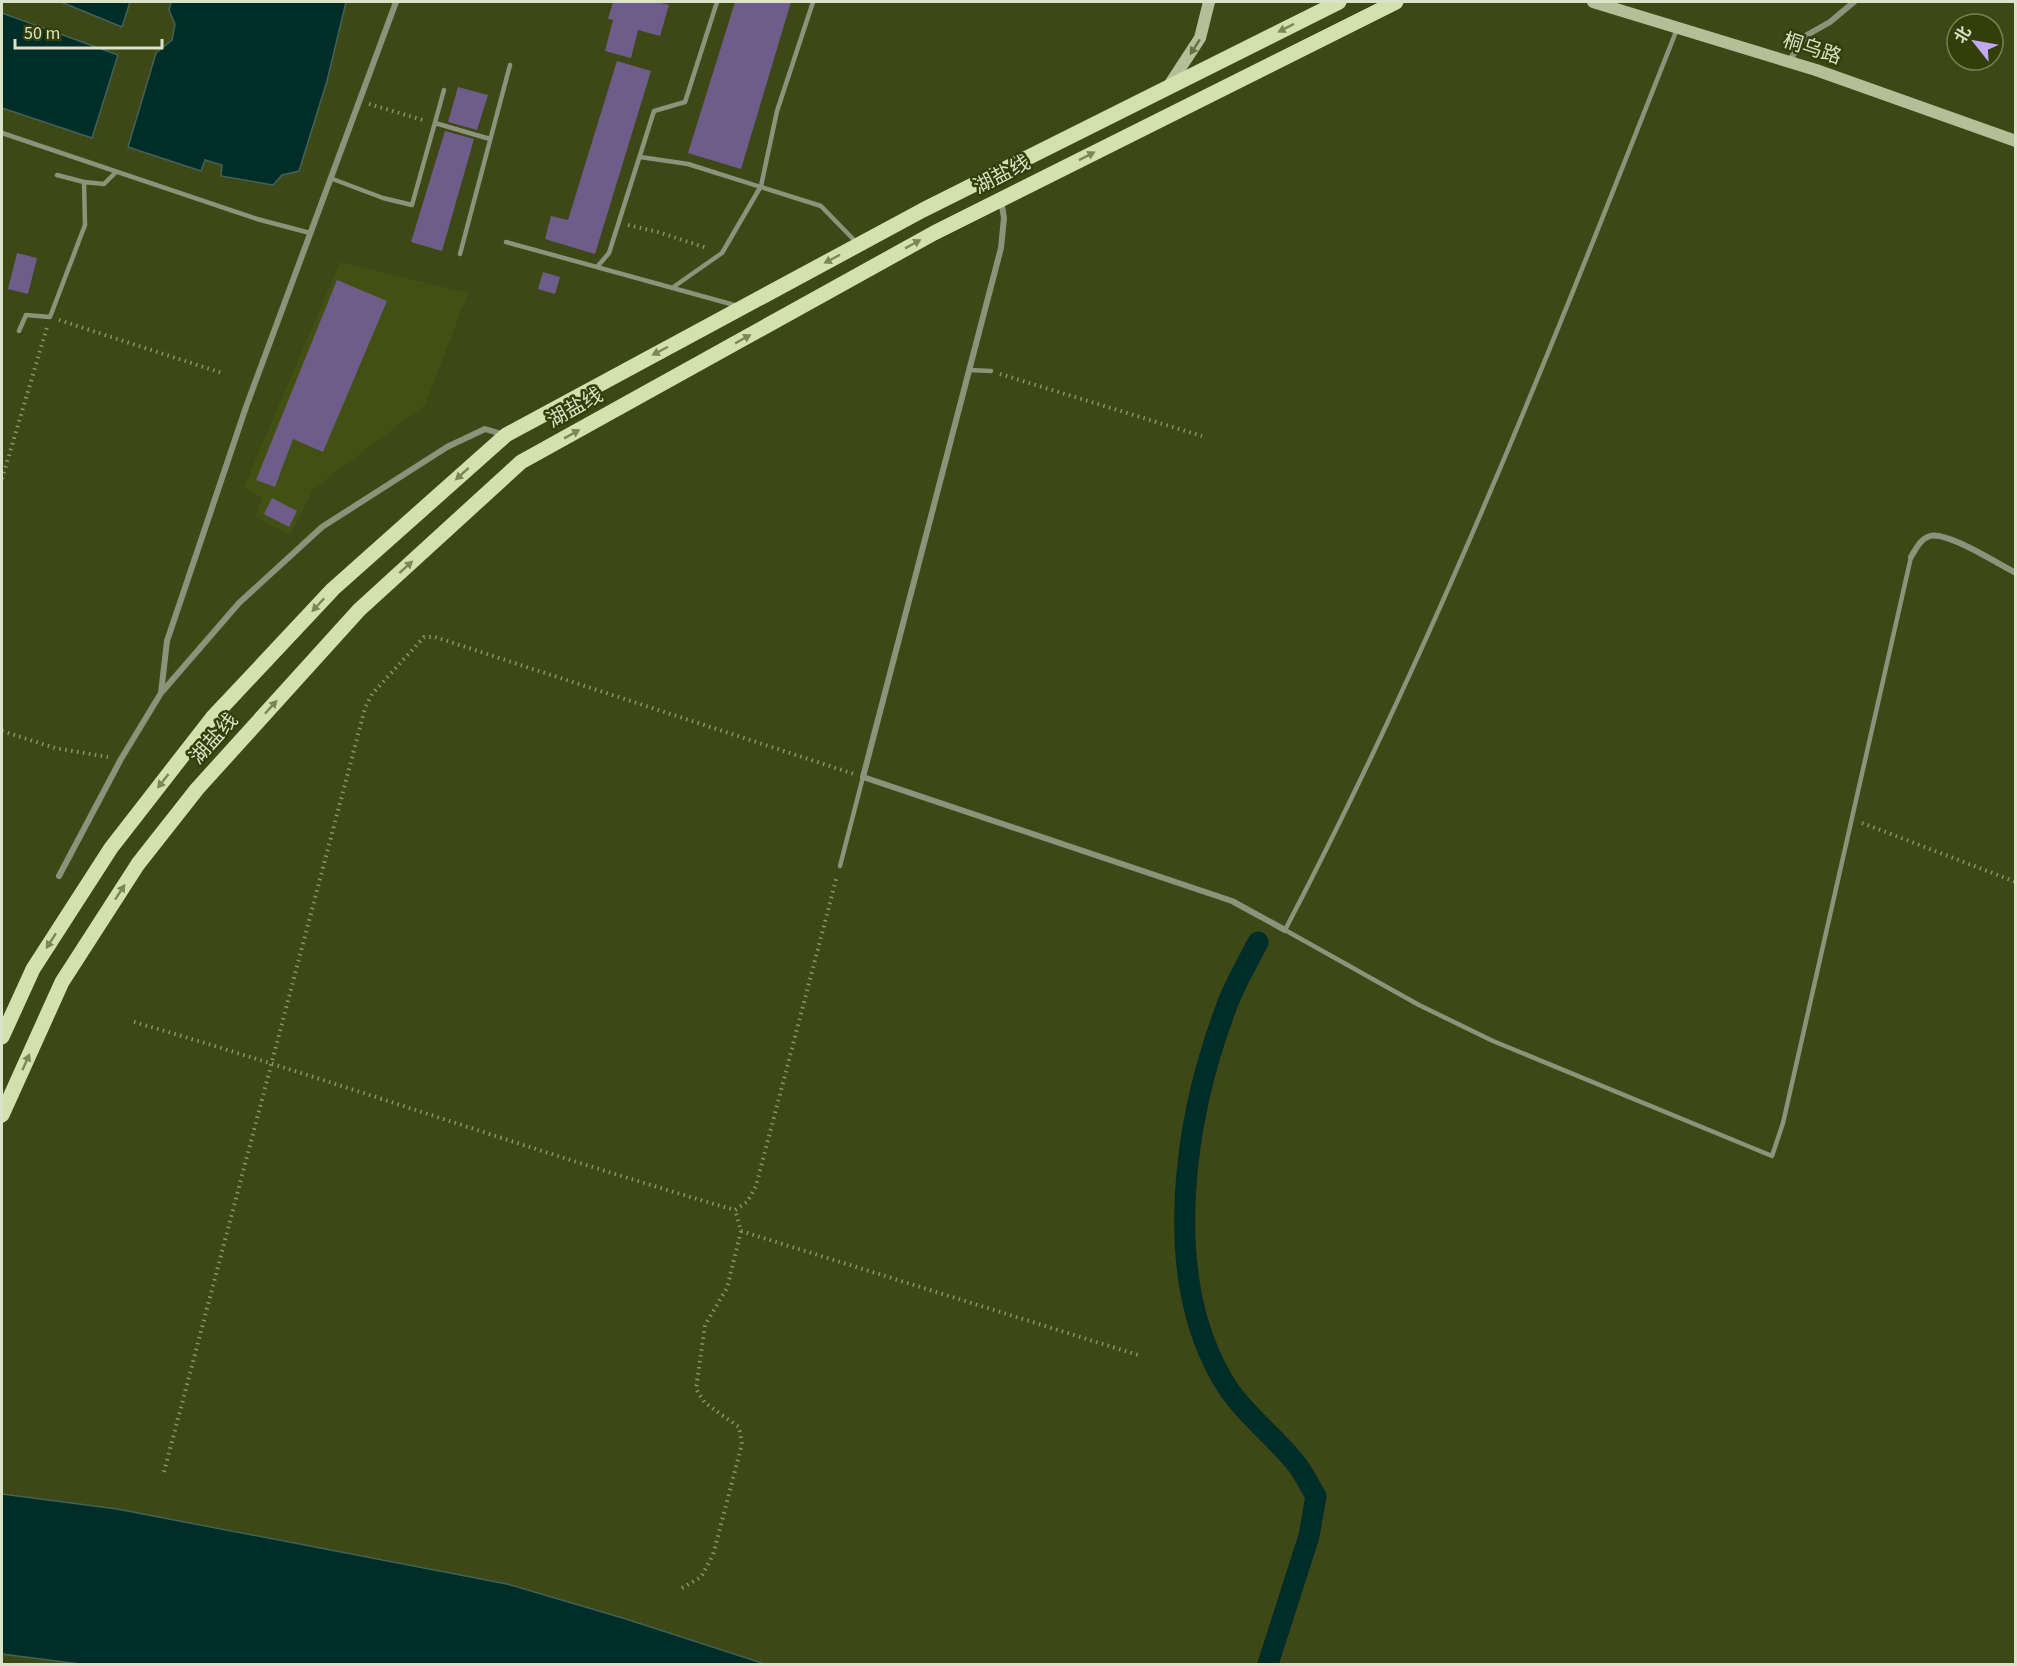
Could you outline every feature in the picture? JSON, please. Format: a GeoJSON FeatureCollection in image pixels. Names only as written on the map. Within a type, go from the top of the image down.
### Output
{"type":"FeatureCollection","features":[{"type":"Feature","properties":{"kind":"main road","name":"湖盐线"},"geometry":{"type":"LineString","coordinates":[[2,1037],[33,969],[111,848],[212,718],[333,589],[506,435],[858,245],[1339,2]]}},
{"type":"Feature","properties":{"kind":"main road","name":"湖盐线"},"geometry":{"type":"LineString","coordinates":[[2,1115],[62,982],[138,864],[197,789],[359,610],[521,462],[934,233],[1396,2]]}},
{"type":"Feature","properties":{"kind":"street"},"geometry":{"type":"LineString","coordinates":[[161,693],[167,641],[246,407],[396,2]]}},
{"type":"Feature","properties":{"kind":"street"},"geometry":{"type":"LineString","coordinates":[[1168,87],[1200,38],[1209,2]]}},
{"type":"Feature","properties":{"kind":"street","name":"桐乌路"},"geometry":{"type":"LineString","coordinates":[[1593,2],[1789,62],[2016,141]]}},
{"type":"Feature","properties":{"kind":"street"},"geometry":{"type":"LineString","coordinates":[[1789,62],[1807,35],[1830,22],[1854,2]]}},
{"type":"Feature","properties":{"kind":"street"},"geometry":{"type":"LineString","coordinates":[[1001,199],[1004,218],[1001,248],[863,777],[1232,901],[1285,930]]}},
{"type":"Feature","properties":{"kind":"street"},"geometry":{"type":"LineString","coordinates":[[59,876],[121,759],[161,693],[239,603],[322,527],[447,447],[485,429],[506,435]]}},
{"type":"Feature","properties":{"kind":"street"},"geometry":{"type":"LineString","coordinates":[[1911,556],[1919,543],[1930,536],[1944,536],[2016,573]]}},
{"type":"Feature","properties":{"kind":"lane"},"geometry":{"type":"LineString","coordinates":[[597,267],[609,253],[654,111],[685,102],[717,2]]}},
{"type":"Feature","properties":{"kind":"lane"},"geometry":{"type":"LineString","coordinates":[[672,288],[722,253],[760,186],[777,111],[813,2]]}},
{"type":"Feature","properties":{"kind":"lane"},"geometry":{"type":"LineString","coordinates":[[1678,27],[1541,375],[1389,725],[1285,930],[1419,1005],[1493,1041],[1772,1156],[1783,1123],[1911,556]]}},
{"type":"Feature","properties":{"kind":"lane"},"geometry":{"type":"LineString","coordinates":[[460,254],[510,65]]}},
{"type":"Feature","properties":{"kind":"lane"},"geometry":{"type":"LineString","coordinates":[[330,178],[383,198],[412,205],[444,90]]}},
{"type":"Feature","properties":{"kind":"lane"},"geometry":{"type":"LineString","coordinates":[[435,123],[490,139]]}},
{"type":"Feature","properties":{"kind":"lane"},"geometry":{"type":"LineString","coordinates":[[2,133],[257,219],[310,232]]}},
{"type":"Feature","properties":{"kind":"lane"},"geometry":{"type":"LineString","coordinates":[[640,157],[688,164],[760,186],[796,200],[821,206],[858,245]]}},
{"type":"Feature","properties":{"kind":"lane"},"geometry":{"type":"LineString","coordinates":[[57,175],[104,184],[115,173]]}},
{"type":"Feature","properties":{"kind":"lane"},"geometry":{"type":"LineString","coordinates":[[19,331],[26,315],[50,318],[85,225],[84,182]]}},
{"type":"Feature","properties":{"kind":"lane"},"geometry":{"type":"LineString","coordinates":[[506,242],[742,307]]}},
{"type":"Feature","properties":{"kind":"lane"},"geometry":{"type":"LineString","coordinates":[[969,370],[991,371]]}},
{"type":"Feature","properties":{"kind":"lane"},"geometry":{"type":"LineString","coordinates":[[840,866],[863,777]]}},
{"type":"Feature","properties":{"kind":"path"},"geometry":{"type":"LineString","coordinates":[[359,101],[435,123]]}},
{"type":"Feature","properties":{"kind":"path"},"geometry":{"type":"LineString","coordinates":[[619,223],[658,231],[722,253]]}},
{"type":"Feature","properties":{"kind":"path"},"geometry":{"type":"LineString","coordinates":[[2,479],[50,318],[222,373]]}},
{"type":"Feature","properties":{"kind":"path"},"geometry":{"type":"LineString","coordinates":[[991,371],[1202,436]]}},
{"type":"Feature","properties":{"kind":"path"},"geometry":{"type":"LineString","coordinates":[[164,1472],[365,708],[372,694],[424,637],[435,637],[863,777]]}},
{"type":"Feature","properties":{"kind":"path"},"geometry":{"type":"LineString","coordinates":[[2,731],[55,748],[121,759]]}},
{"type":"Feature","properties":{"kind":"path"},"geometry":{"type":"LineString","coordinates":[[1852,821],[1879,828],[2016,882]]}},
{"type":"Feature","properties":{"kind":"path"},"geometry":{"type":"LineString","coordinates":[[735,1210],[747,1202],[756,1186],[840,866]]}},
{"type":"Feature","properties":{"kind":"path"},"geometry":{"type":"LineString","coordinates":[[134,1022],[271,1062],[735,1210]]}},
{"type":"Feature","properties":{"kind":"path"},"geometry":{"type":"LineString","coordinates":[[682,1588],[701,1577],[713,1555],[742,1444],[739,1427],[705,1403],[696,1389],[705,1325],[727,1288],[741,1231],[735,1210]]}},
{"type":"Feature","properties":{"kind":"path"},"geometry":{"type":"LineString","coordinates":[[741,1231],[1138,1355]]}},
{"type":"Feature","properties":{"kind":"shaded area"},"geometry":{"type":"Polygon","coordinates":[[[340,262],[468,293],[425,405],[313,489],[290,535],[255,517],[262,498],[244,487],[340,262]]]}},
{"type":"Feature","properties":{"kind":"water"},"geometry":{"type":"Polygon","coordinates":[[[61,2],[130,2],[122,27],[61,2]]]}},
{"type":"Feature","properties":{"kind":"water"},"geometry":{"type":"Polygon","coordinates":[[[171,2],[346,2],[327,81],[299,171],[282,175],[273,185],[221,176],[222,165],[205,160],[201,171],[128,147],[156,53],[172,40],[175,24],[169,10],[171,2]]]}},
{"type":"Feature","properties":{"kind":"water"},"geometry":{"type":"Polygon","coordinates":[[[2,13],[118,55],[92,138],[2,108],[2,13]]]}},
{"type":"Feature","properties":{"kind":"water"},"geometry":{"type":"Polygon","coordinates":[[[2,1494],[117,1509],[507,1584],[626,1619],[765,1664],[80,1664],[2,1654],[2,1494]]]}},
{"type":"Feature","properties":{"kind":"building"},"geometry":{"type":"Polygon","coordinates":[[[613,2],[657,2],[669,5],[660,36],[638,30],[631,58],[605,51],[613,20],[608,19],[613,2]]]}},
{"type":"Feature","properties":{"kind":"building"},"geometry":{"type":"Polygon","coordinates":[[[735,2],[791,2],[741,169],[688,153],[735,2]]]}},
{"type":"Feature","properties":{"kind":"building"},"geometry":{"type":"Polygon","coordinates":[[[617,61],[651,71],[595,254],[545,239],[551,216],[568,220],[617,61]]]}},
{"type":"Feature","properties":{"kind":"building"},"geometry":{"type":"Polygon","coordinates":[[[458,87],[488,95],[477,130],[448,122],[458,87]]]}},
{"type":"Feature","properties":{"kind":"building"},"geometry":{"type":"Polygon","coordinates":[[[445,131],[474,139],[442,251],[411,242],[445,131]]]}},
{"type":"Feature","properties":{"kind":"building"},"geometry":{"type":"Polygon","coordinates":[[[17,253],[37,258],[28,294],[8,289],[17,253]]]}},
{"type":"Feature","properties":{"kind":"building"},"geometry":{"type":"Polygon","coordinates":[[[543,272],[560,277],[555,294],[538,289],[543,272]]]}},
{"type":"Feature","properties":{"kind":"building"},"geometry":{"type":"Polygon","coordinates":[[[337,280],[387,301],[323,452],[293,439],[275,487],[256,480],[337,280]]]}},
{"type":"Feature","properties":{"kind":"building"},"geometry":{"type":"Polygon","coordinates":[[[272,498],[297,511],[289,527],[264,514],[272,498]]]}},
{"type":"Feature","properties":{"kind":"waterway"},"geometry":{"type":"LineString","coordinates":[[1258,942],[1229,999],[1199,1096],[1186,1193],[1185,1241],[1190,1288],[1202,1333],[1220,1375],[1245,1410],[1297,1465],[1316,1496],[1309,1536],[1268,1664]]}}]}
